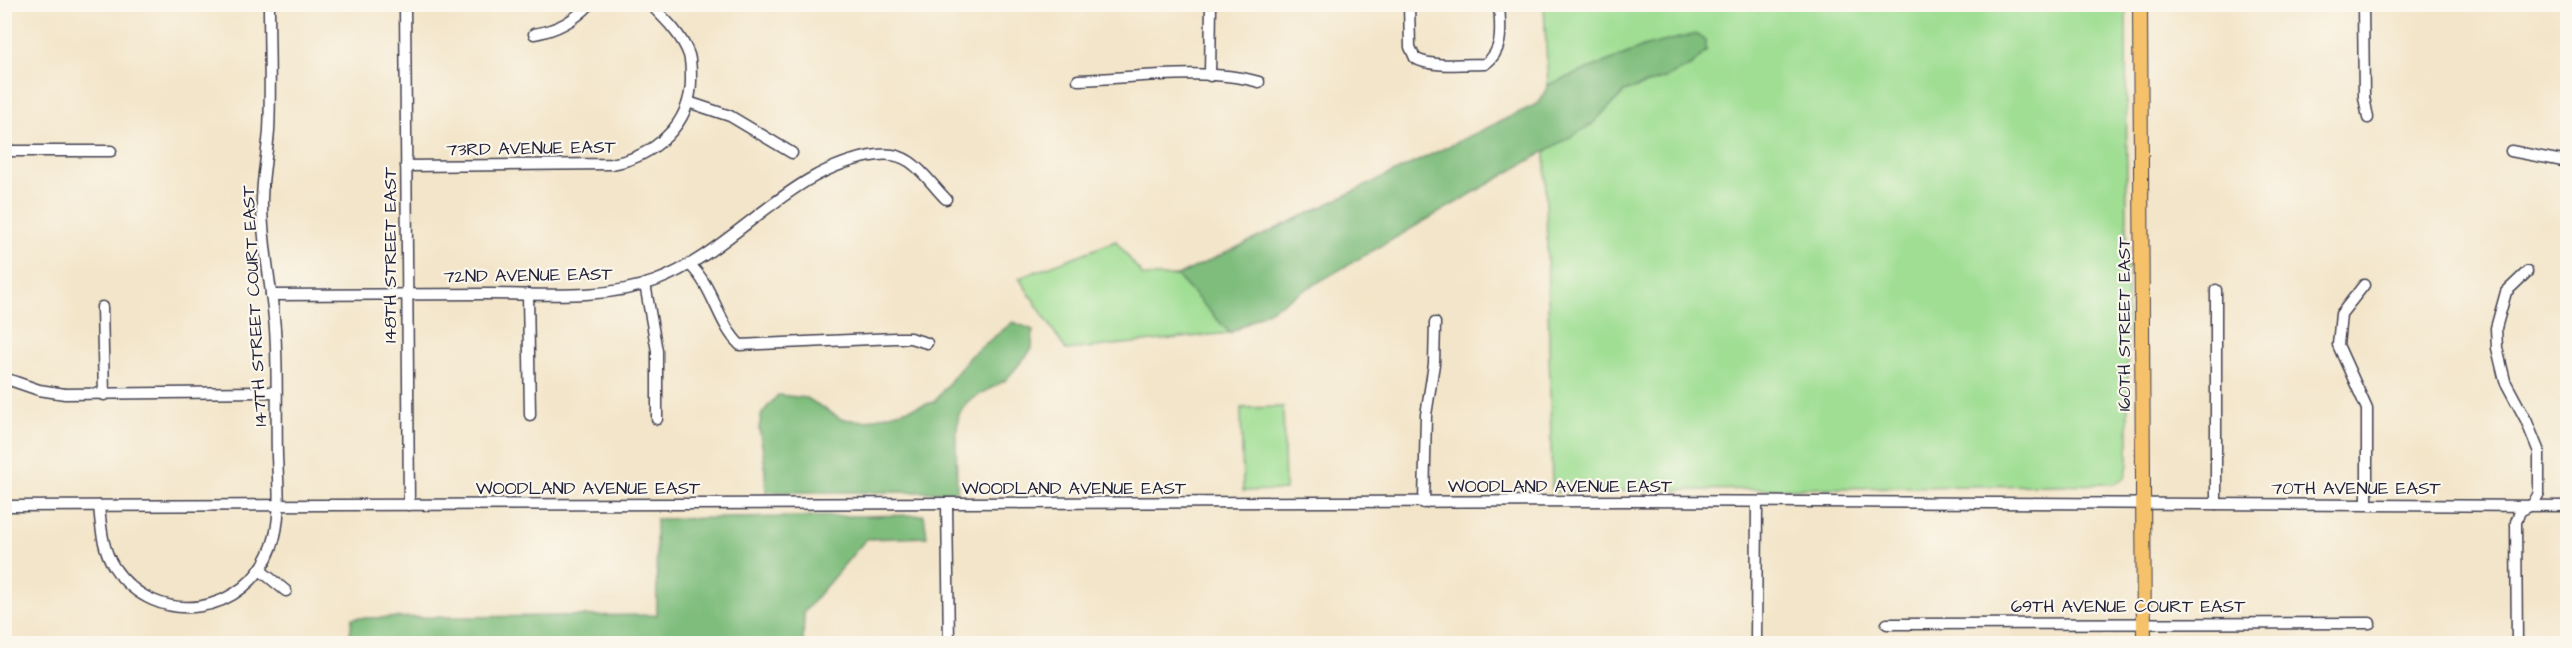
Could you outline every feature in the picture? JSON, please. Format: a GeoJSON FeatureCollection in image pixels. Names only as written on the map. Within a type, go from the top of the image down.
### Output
{"type":"FeatureCollection","features":[{"type":"Feature","properties":{"kind":"main road","name":"160TH STREET EAST"},"geometry":{"type":"LineString","coordinates":[[2140,4],[2144,644]]}},
{"type":"Feature","properties":{"kind":"street","name":"147TH STREET COURT EAST"},"geometry":{"type":"LineString","coordinates":[[260,570],[273,543],[278,506],[275,331],[262,208],[269,116],[269,4]]}},
{"type":"Feature","properties":{"kind":"street","name":"148TH STREET EAST"},"geometry":{"type":"LineString","coordinates":[[405,4],[409,505]]}},
{"type":"Feature","properties":{"kind":"street"},"geometry":{"type":"LineString","coordinates":[[534,34],[572,21],[590,4]]}},
{"type":"Feature","properties":{"kind":"street","name":"73RD AVENUE EAST"},"geometry":{"type":"LineString","coordinates":[[406,166],[611,164],[637,158],[661,143],[674,128],[688,102],[691,90],[690,61],[682,40],[650,4]]}},
{"type":"Feature","properties":{"kind":"street"},"geometry":{"type":"LineString","coordinates":[[1210,75],[1211,4]]}},
{"type":"Feature","properties":{"kind":"street"},"geometry":{"type":"LineString","coordinates":[[1409,4],[1411,52],[1415,58],[1427,63],[1485,64],[1493,58],[1499,44],[1499,4]]}},
{"type":"Feature","properties":{"kind":"street"},"geometry":{"type":"LineString","coordinates":[[2363,4],[2364,97],[2368,118]]}},
{"type":"Feature","properties":{"kind":"street"},"geometry":{"type":"LineString","coordinates":[[1078,80],[1210,75],[1245,78],[1259,82]]}},
{"type":"Feature","properties":{"kind":"street"},"geometry":{"type":"LineString","coordinates":[[688,102],[730,116],[792,153]]}},
{"type":"Feature","properties":{"kind":"street"},"geometry":{"type":"LineString","coordinates":[[2511,151],[2568,162]]}},
{"type":"Feature","properties":{"kind":"street"},"geometry":{"type":"LineString","coordinates":[[4,152],[111,152]]}},
{"type":"Feature","properties":{"kind":"street","name":"72ND AVENUE EAST"},"geometry":{"type":"LineString","coordinates":[[271,295],[603,292],[645,284],[691,266],[806,181],[842,164],[866,157],[889,154],[903,156],[925,174],[946,199]]}},
{"type":"Feature","properties":{"kind":"street"},"geometry":{"type":"LineString","coordinates":[[691,266],[705,282],[728,330],[740,345],[894,338],[910,338],[927,343]]}},
{"type":"Feature","properties":{"kind":"street"},"geometry":{"type":"LineString","coordinates":[[2517,644],[2516,522],[2520,511],[2533,504],[2539,493],[2539,453],[2526,420],[2505,381],[2497,348],[2496,328],[2506,292],[2527,272]]}},
{"type":"Feature","properties":{"kind":"street"},"geometry":{"type":"LineString","coordinates":[[645,284],[657,351],[657,419]]}},
{"type":"Feature","properties":{"kind":"street"},"geometry":{"type":"LineString","coordinates":[[2364,285],[2341,314],[2338,345],[2367,409],[2367,504]]}},
{"type":"Feature","properties":{"kind":"street"},"geometry":{"type":"LineString","coordinates":[[2216,290],[2216,504]]}},
{"type":"Feature","properties":{"kind":"street"},"geometry":{"type":"LineString","coordinates":[[528,294],[530,416]]}},
{"type":"Feature","properties":{"kind":"street"},"geometry":{"type":"LineString","coordinates":[[102,307],[104,395]]}},
{"type":"Feature","properties":{"kind":"street"},"geometry":{"type":"LineString","coordinates":[[1424,502],[1426,415],[1434,364],[1435,323]]}},
{"type":"Feature","properties":{"kind":"street"},"geometry":{"type":"LineString","coordinates":[[4,378],[46,391],[104,395],[276,392]]}},
{"type":"Feature","properties":{"kind":"street","name":"WOODLAND AVENUE EAST"},"geometry":{"type":"LineString","coordinates":[[4,506],[1424,502],[2144,504]]}},
{"type":"Feature","properties":{"kind":"street"},"geometry":{"type":"LineString","coordinates":[[1756,644],[1757,504]]}},
{"type":"Feature","properties":{"kind":"street","name":"70TH AVENUE EAST"},"geometry":{"type":"LineString","coordinates":[[2144,504],[2568,506]]}},
{"type":"Feature","properties":{"kind":"street"},"geometry":{"type":"LineString","coordinates":[[947,505],[949,644]]}},
{"type":"Feature","properties":{"kind":"street"},"geometry":{"type":"LineString","coordinates":[[99,506],[102,538],[106,551],[122,577],[144,596],[165,604],[188,608],[215,603],[228,598],[250,582],[260,570],[286,591]]}},
{"type":"Feature","properties":{"kind":"street","name":"69TH AVENUE COURT EAST"},"geometry":{"type":"LineString","coordinates":[[1887,624],[2370,623]]}},
{"type":"Feature","properties":{"kind":"green space"},"geometry":{"type":"Polygon","coordinates":[[[1544,5],[2126,5],[2128,464],[2125,478],[2114,484],[1552,492],[1545,151],[1591,125],[1624,92],[1667,77],[1692,65],[1706,50],[1646,46],[1548,85],[1544,5]]]}},
{"type":"Feature","properties":{"kind":"green space"},"geometry":{"type":"Polygon","coordinates":[[[1696,34],[1705,41],[1706,51],[1692,65],[1667,77],[1624,92],[1591,125],[1230,333],[1177,276],[1539,103],[1548,85],[1646,46],[1696,34]]]}},
{"type":"Feature","properties":{"kind":"green space"},"geometry":{"type":"Polygon","coordinates":[[[1116,241],[1143,276],[1177,276],[1230,333],[1066,350],[1019,278],[1116,241]]]}},
{"type":"Feature","properties":{"kind":"green space"},"geometry":{"type":"Polygon","coordinates":[[[1013,322],[1033,330],[1032,349],[1006,380],[968,401],[959,414],[956,435],[957,492],[766,492],[764,457],[759,428],[762,413],[778,395],[807,398],[841,419],[865,421],[934,402],[970,356],[1013,322]]]}},
{"type":"Feature","properties":{"kind":"green space"},"geometry":{"type":"Polygon","coordinates":[[[1283,407],[1285,490],[1243,491],[1241,408],[1283,407]]]}},
{"type":"Feature","properties":{"kind":"green space"},"geometry":{"type":"Polygon","coordinates":[[[924,515],[927,537],[866,539],[804,612],[803,643],[349,643],[352,618],[657,615],[656,519],[924,515]]]}}]}
